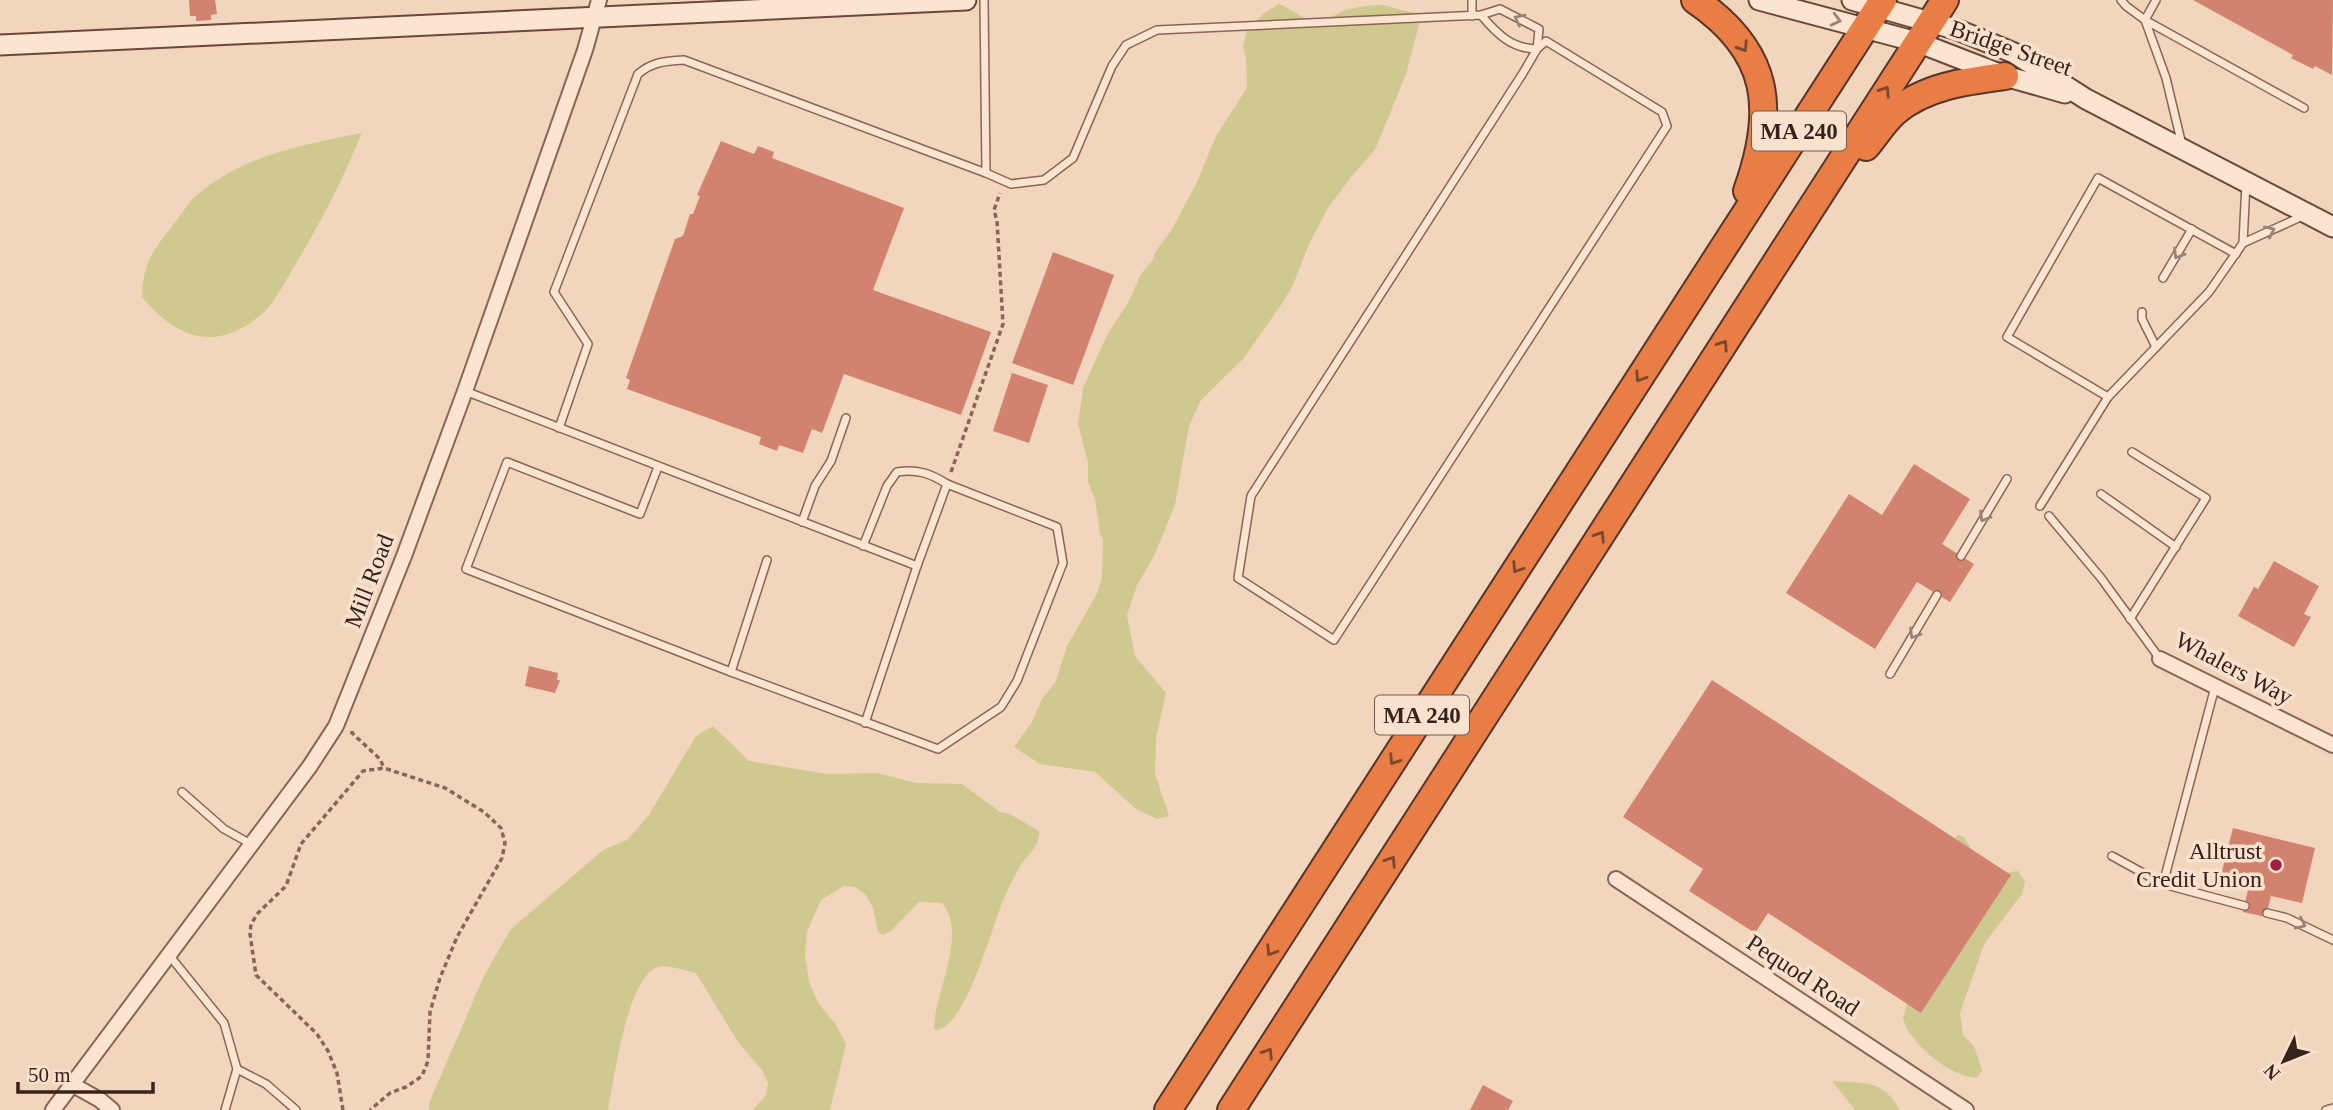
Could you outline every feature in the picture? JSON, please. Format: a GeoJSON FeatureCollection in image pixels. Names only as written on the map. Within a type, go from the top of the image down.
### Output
{"type":"FeatureCollection","features":[{"type":"Feature","properties":{"kind":"highway"},"geometry":{"type":"LineString","coordinates":[[1695,0],[1718,18],[1744,48],[1754,64],[1763,100],[1765,115],[1762,147],[1732,234]]}},
{"type":"Feature","properties":{"kind":"highway","name":"MA 240"},"geometry":{"type":"LineString","coordinates":[[1231,1110],[1945,0]]}},
{"type":"Feature","properties":{"kind":"highway","name":"MA 240"},"geometry":{"type":"LineString","coordinates":[[1168,1110],[1876,12]]}},
{"type":"Feature","properties":{"kind":"highway"},"geometry":{"type":"LineString","coordinates":[[1769,273],[1895,112],[1932,90],[1961,82],[2005,76]]}},
{"type":"Feature","properties":{"kind":"street"},"geometry":{"type":"LineString","coordinates":[[0,45],[597,9],[966,0]]}},
{"type":"Feature","properties":{"kind":"street","name":"Bridge Street"},"geometry":{"type":"LineString","coordinates":[[1759,0],[1876,12]]}},
{"type":"Feature","properties":{"kind":"street","name":"Bridge Street"},"geometry":{"type":"LineString","coordinates":[[1852,0],[1923,32],[2005,76],[2086,99]]}},
{"type":"Feature","properties":{"kind":"street","name":"Mill Road"},"geometry":{"type":"LineString","coordinates":[[53,1110],[310,766],[336,726],[404,556],[465,391],[597,9]]}},
{"type":"Feature","properties":{"kind":"street","name":"Bridge Street"},"geometry":{"type":"LineString","coordinates":[[1923,32],[1958,30],[2014,53],[2086,99],[2333,227]]}},
{"type":"Feature","properties":{"kind":"street","name":"Whalers Way"},"geometry":{"type":"LineString","coordinates":[[2160,659],[2333,745]]}},
{"type":"Feature","properties":{"kind":"street","name":"Pequod Road"},"geometry":{"type":"LineString","coordinates":[[1616,879],[1966,1110]]}},
{"type":"Feature","properties":{"kind":"street"},"geometry":{"type":"LineString","coordinates":[[73,1085],[112,1110]]}},
{"type":"Feature","properties":{"kind":"lane"},"geometry":{"type":"LineString","coordinates":[[984,0],[986,173]]}},
{"type":"Feature","properties":{"kind":"lane"},"geometry":{"type":"LineString","coordinates":[[559,428],[588,344],[554,292],[632,85],[638,74],[648,65],[684,60],[1011,184],[1044,180],[1073,158],[1112,66],[1126,46],[1157,30],[1476,16],[1500,9],[1539,29],[1537,49],[1251,496],[1238,578],[1334,640],[1667,126],[1662,112],[1546,41],[1537,49],[1521,49],[1476,16],[1472,0]]}},
{"type":"Feature","properties":{"kind":"lane"},"geometry":{"type":"LineString","coordinates":[[2121,0],[2145,20],[2304,108]]}},
{"type":"Feature","properties":{"kind":"lane"},"geometry":{"type":"LineString","coordinates":[[2156,0],[2145,20],[2166,78],[2183,147]]}},
{"type":"Feature","properties":{"kind":"lane"},"geometry":{"type":"LineString","coordinates":[[2108,397],[2007,337],[2098,178],[2236,254]]}},
{"type":"Feature","properties":{"kind":"lane"},"geometry":{"type":"LineString","coordinates":[[2244,243],[2246,182]]}},
{"type":"Feature","properties":{"kind":"lane"},"geometry":{"type":"LineString","coordinates":[[2040,506],[2108,397],[2209,292],[2244,243],[2308,214]]}},
{"type":"Feature","properties":{"kind":"lane"},"geometry":{"type":"LineString","coordinates":[[2163,278],[2192,229]]}},
{"type":"Feature","properties":{"kind":"lane"},"geometry":{"type":"LineString","coordinates":[[2142,312],[2142,319],[2156,347]]}},
{"type":"Feature","properties":{"kind":"lane"},"geometry":{"type":"LineString","coordinates":[[465,391],[917,566]]}},
{"type":"Feature","properties":{"kind":"lane"},"geometry":{"type":"LineString","coordinates":[[802,522],[815,486],[831,461],[846,418]]}},
{"type":"Feature","properties":{"kind":"lane"},"geometry":{"type":"LineString","coordinates":[[2130,619],[2206,498],[2132,452]]}},
{"type":"Feature","properties":{"kind":"lane"},"geometry":{"type":"LineString","coordinates":[[658,467],[640,514],[507,462],[466,569],[938,749],[1001,707],[1017,681],[1063,563],[1057,527],[947,484],[931,474],[913,470],[897,472],[887,486],[863,546]]}},
{"type":"Feature","properties":{"kind":"lane"},"geometry":{"type":"LineString","coordinates":[[1961,556],[2007,479]]}},
{"type":"Feature","properties":{"kind":"lane"},"geometry":{"type":"LineString","coordinates":[[865,723],[947,484]]}},
{"type":"Feature","properties":{"kind":"lane"},"geometry":{"type":"LineString","coordinates":[[2101,494],[2176,547]]}},
{"type":"Feature","properties":{"kind":"lane","name":"Whalers Way"},"geometry":{"type":"LineString","coordinates":[[2049,516],[2101,578],[2160,659]]}},
{"type":"Feature","properties":{"kind":"lane"},"geometry":{"type":"LineString","coordinates":[[731,672],[767,560]]}},
{"type":"Feature","properties":{"kind":"lane"},"geometry":{"type":"LineString","coordinates":[[1890,674],[1937,595]]}},
{"type":"Feature","properties":{"kind":"lane"},"geometry":{"type":"LineString","coordinates":[[2163,884],[2215,687]]}},
{"type":"Feature","properties":{"kind":"lane"},"geometry":{"type":"LineString","coordinates":[[182,792],[225,829],[251,844]]}},
{"type":"Feature","properties":{"kind":"lane"},"geometry":{"type":"LineString","coordinates":[[2112,856],[2163,884],[2245,906]]}},
{"type":"Feature","properties":{"kind":"lane"},"geometry":{"type":"LineString","coordinates":[[2267,913],[2287,918],[2333,940]]}},
{"type":"Feature","properties":{"kind":"lane"},"geometry":{"type":"LineString","coordinates":[[169,955],[224,1023],[237,1069],[225,1110]]}},
{"type":"Feature","properties":{"kind":"lane"},"geometry":{"type":"LineString","coordinates":[[237,1069],[266,1084],[296,1110]]}},
{"type":"Feature","properties":{"kind":"lane"},"geometry":{"type":"LineString","coordinates":[[2326,1110],[2333,1108]]}},
{"type":"Feature","properties":{"kind":"path"},"geometry":{"type":"LineString","coordinates":[[947,484],[1003,324],[997,221],[994,210],[1004,181]]}},
{"type":"Feature","properties":{"kind":"path"},"geometry":{"type":"LineString","coordinates":[[343,1110],[337,1073],[328,1051],[302,1019],[256,975],[251,924],[258,913],[286,886],[301,844],[363,771],[384,768],[445,788],[484,812],[501,828],[505,843],[502,858],[461,932],[440,978],[430,1012],[428,1061],[422,1076],[406,1087],[390,1093],[370,1110]]}},
{"type":"Feature","properties":{"kind":"shaded area"},"geometry":{"type":"Polygon","coordinates":[[[1279,4],[1314,21],[1327,20],[1343,11],[1376,5],[1413,12],[1420,21],[1406,74],[1375,150],[1328,208],[1283,302],[1244,358],[1201,400],[1189,426],[1175,505],[1154,556],[1137,585],[1127,615],[1135,656],[1166,693],[1156,738],[1155,774],[1169,816],[1157,819],[1136,809],[1095,772],[1040,764],[1014,747],[1032,722],[1042,699],[1056,681],[1067,646],[1098,592],[1102,576],[1103,539],[1095,499],[1088,482],[1088,462],[1078,424],[1083,388],[1107,335],[1128,303],[1141,274],[1171,231],[1197,182],[1216,136],[1247,88],[1243,47],[1247,30],[1264,13],[1279,4]]]}},
{"type":"Feature","properties":{"kind":"shaded area"},"geometry":{"type":"Polygon","coordinates":[[[362,133],[309,242],[276,298],[257,318],[241,329],[225,335],[195,335],[167,322],[142,297],[146,268],[153,253],[190,203],[215,181],[275,153],[362,133]]]}},
{"type":"Feature","properties":{"kind":"shaded area"},"geometry":{"type":"Polygon","coordinates":[[[713,726],[749,761],[827,774],[877,773],[916,783],[962,784],[1000,812],[1010,814],[1039,831],[1035,847],[1019,868],[1006,894],[976,976],[957,1013],[947,1025],[936,1030],[934,1028],[951,946],[952,930],[942,903],[919,902],[891,931],[882,935],[878,931],[873,908],[866,895],[855,887],[844,886],[821,900],[807,932],[805,955],[809,982],[819,1004],[835,1023],[846,1044],[830,1110],[753,1110],[766,1095],[768,1083],[762,1070],[738,1042],[696,973],[659,967],[648,974],[638,988],[630,1008],[608,1110],[429,1110],[429,1103],[484,976],[510,930],[603,850],[627,840],[649,815],[696,736],[713,726]]]}},
{"type":"Feature","properties":{"kind":"shaded area"},"geometry":{"type":"Polygon","coordinates":[[[1958,835],[1964,837],[1978,861],[1997,874],[2018,871],[2025,882],[2022,894],[1984,944],[1960,1013],[1963,1035],[1974,1046],[1982,1070],[1977,1078],[1955,1072],[1932,1057],[1913,1038],[1903,1018],[1951,842],[1958,835]]]}},
{"type":"Feature","properties":{"kind":"shaded area"},"geometry":{"type":"Polygon","coordinates":[[[1832,1081],[1872,1085],[1886,1092],[1900,1110],[1855,1110],[1832,1081]]]}},
{"type":"Feature","properties":{"kind":"building"},"geometry":{"type":"Polygon","coordinates":[[[189,0],[215,0],[217,14],[211,15],[211,20],[196,21],[196,16],[190,16],[189,0]]]}},
{"type":"Feature","properties":{"kind":"building"},"geometry":{"type":"Polygon","coordinates":[[[2193,0],[2333,0],[2332,75],[2291,58],[2293,55],[2193,0]]]}},
{"type":"Feature","properties":{"kind":"building"},"geometry":{"type":"Polygon","coordinates":[[[721,141],[754,154],[758,146],[774,152],[772,158],[904,208],[873,290],[991,332],[961,415],[844,374],[822,433],[812,429],[803,453],[779,445],[777,451],[759,444],[761,437],[627,389],[630,380],[626,378],[675,239],[683,236],[690,214],[693,214],[700,196],[697,195],[721,141]]]}},
{"type":"Feature","properties":{"kind":"building"},"geometry":{"type":"Polygon","coordinates":[[[1053,252],[1114,275],[1073,385],[1012,363],[1053,252]]]}},
{"type":"Feature","properties":{"kind":"building"},"geometry":{"type":"Polygon","coordinates":[[[1012,373],[1048,385],[1029,443],[993,431],[1012,373]]]}},
{"type":"Feature","properties":{"kind":"building"},"geometry":{"type":"Polygon","coordinates":[[[1914,464],[1970,499],[1942,544],[1974,564],[1950,602],[1917,582],[1875,649],[1786,593],[1849,494],[1882,515],[1914,464]]]}},
{"type":"Feature","properties":{"kind":"building"},"geometry":{"type":"Polygon","coordinates":[[[2274,561],[2319,586],[2304,614],[2311,617],[2294,647],[2238,616],[2254,587],[2258,589],[2274,561]]]}},
{"type":"Feature","properties":{"kind":"building"},"geometry":{"type":"Polygon","coordinates":[[[529,666],[558,673],[557,680],[560,680],[555,693],[525,686],[529,666]]]}},
{"type":"Feature","properties":{"kind":"building"},"geometry":{"type":"Polygon","coordinates":[[[1712,680],[2011,875],[1921,1013],[1768,913],[1755,933],[1689,891],[1703,869],[1623,817],[1712,680]]]}},
{"type":"Feature","properties":{"kind":"building"},"geometry":{"type":"Polygon","coordinates":[[[2233,828],[2315,848],[2302,903],[2271,896],[2266,917],[2243,912],[2248,890],[2219,883],[2233,828]]]}},
{"type":"Feature","properties":{"kind":"building"},"geometry":{"type":"Polygon","coordinates":[[[1483,1085],[1513,1101],[1508,1110],[1470,1110],[1483,1085]]]}},
{"type":"Feature","properties":{"kind":"place","name":"Alltrust Credit Union"},"geometry":{"type":"Point","coordinates":[2276,865]}}]}
